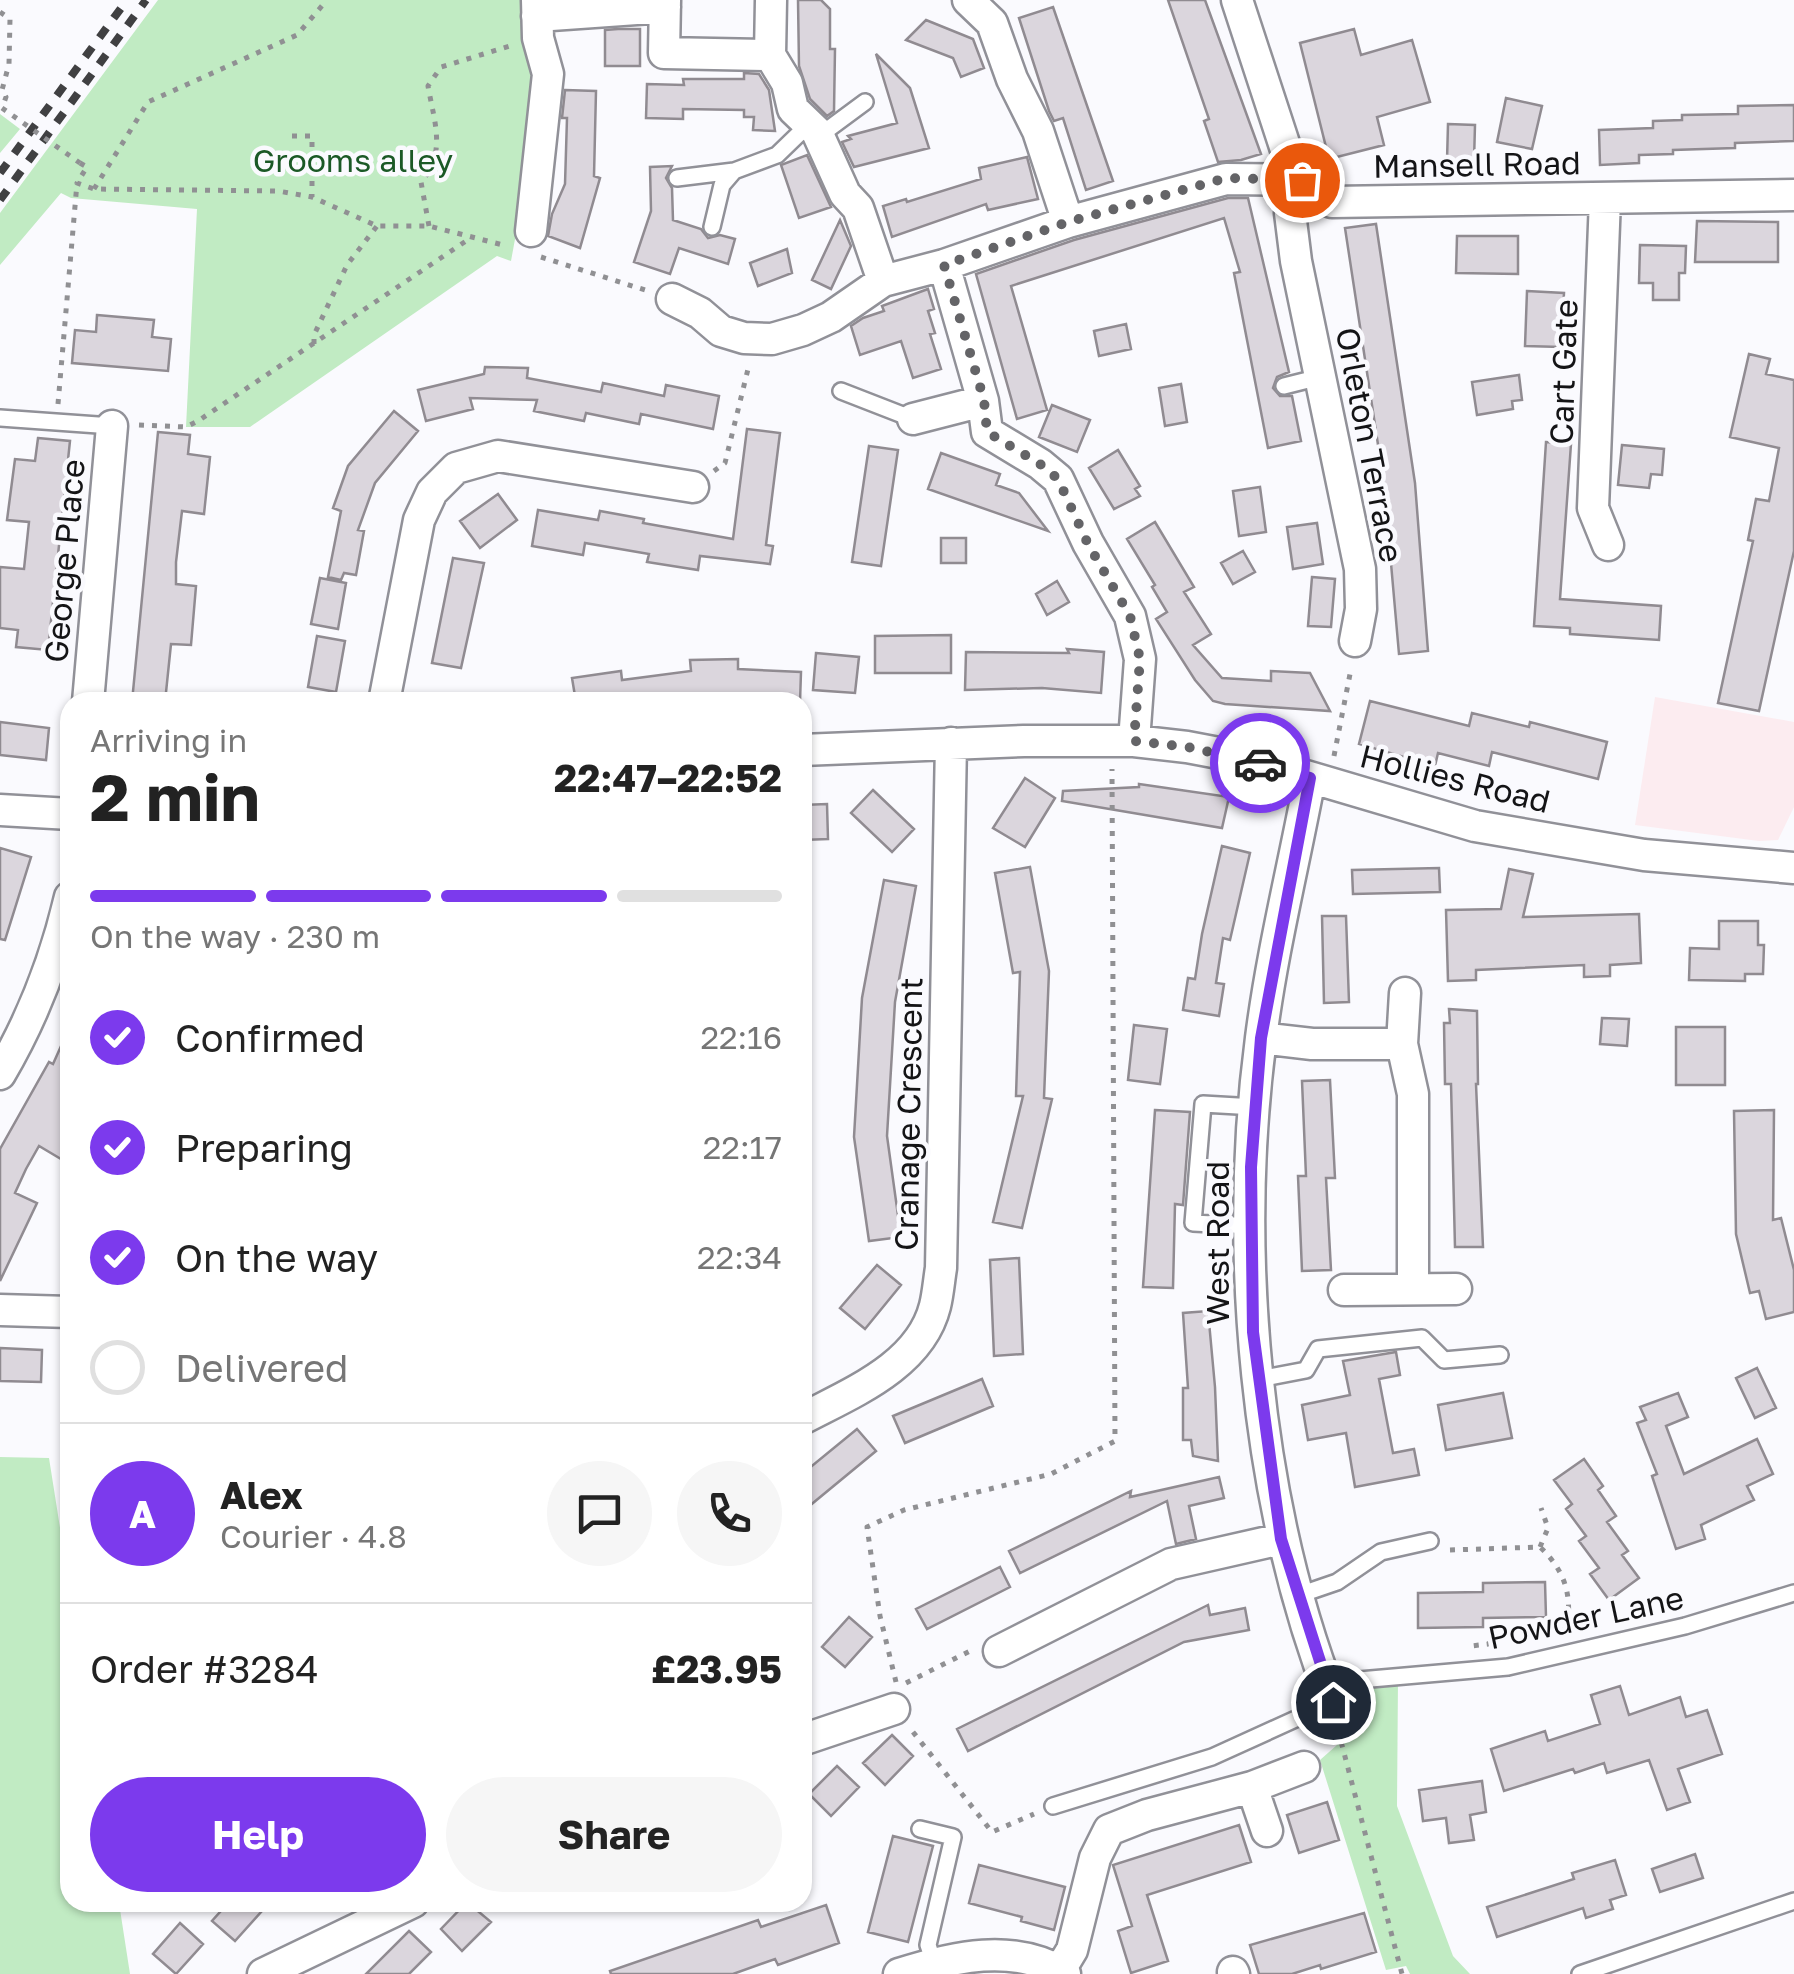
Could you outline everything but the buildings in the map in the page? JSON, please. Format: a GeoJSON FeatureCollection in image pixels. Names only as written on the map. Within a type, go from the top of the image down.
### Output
{"type":"FeatureCollection","features":[{"type":"Feature","properties":{"kind":"street"},"geometry":{"type":"LineString","coordinates":[[772,0],[770,55],[788,83],[794,109],[814,130],[845,194],[858,208],[883,281]]}},
{"type":"Feature","properties":{"kind":"street"},"geometry":{"type":"LineString","coordinates":[[968,0],[992,23],[1012,79],[1038,131],[1068,222]]}},
{"type":"Feature","properties":{"kind":"street"},"geometry":{"type":"LineString","coordinates":[[1237,0],[1292,166],[1305,186]]}},
{"type":"Feature","properties":{"kind":"street"},"geometry":{"type":"LineString","coordinates":[[531,246],[548,74],[537,18],[665,4],[664,53],[770,55]]}},
{"type":"Feature","properties":{"kind":"street","name":"Mansell Road"},"geometry":{"type":"LineString","coordinates":[[756,338],[803,330],[831,317],[883,281],[944,265],[1068,222],[1226,178],[1305,186],[1332,202],[1794,195]]}},
{"type":"Feature","properties":{"kind":"street","name":"Orleton Terrace"},"geometry":{"type":"LineString","coordinates":[[1305,186],[1290,213],[1296,261],[1360,569],[1361,608],[1355,641]]}},
{"type":"Feature","properties":{"kind":"street","name":"Cart Gate"},"geometry":{"type":"LineString","coordinates":[[1605,199],[1593,508],[1608,545]]}},
{"type":"Feature","properties":{"kind":"street"},"geometry":{"type":"LineString","coordinates":[[944,265],[984,400],[987,432],[1058,479],[1088,544],[1130,616],[1140,659],[1123,741]]}},
{"type":"Feature","properties":{"kind":"street"},"geometry":{"type":"LineString","coordinates":[[672,299],[722,330],[756,338]]}},
{"type":"Feature","properties":{"kind":"street"},"geometry":{"type":"LineString","coordinates":[[913,419],[984,400]]}},
{"type":"Feature","properties":{"kind":"street","name":"George Place"},"geometry":{"type":"LineString","coordinates":[[89,692],[112,426]]}},
{"type":"Feature","properties":{"kind":"street"},"geometry":{"type":"LineString","coordinates":[[386,692],[420,520],[432,492],[456,468],[498,456],[693,487]]}},
{"type":"Feature","properties":{"kind":"street","name":"Hollies Road"},"geometry":{"type":"LineString","coordinates":[[812,750],[1123,741],[1245,758],[1475,826],[1644,856],[1794,868]]}},
{"type":"Feature","properties":{"kind":"street","name":"Cranage Crescent"},"geometry":{"type":"LineString","coordinates":[[812,1414],[895,1365],[921,1339],[935,1309],[941,1268],[951,743]]}},
{"type":"Feature","properties":{"kind":"street","name":"West Road"},"geometry":{"type":"LineString","coordinates":[[1320,781],[1261,1038],[1251,1167],[1253,1332],[1281,1539],[1329,1692]]}},
{"type":"Feature","properties":{"kind":"street"},"geometry":{"type":"LineString","coordinates":[[0,810],[60,813]]}},
{"type":"Feature","properties":{"kind":"street"},"geometry":{"type":"LineString","coordinates":[[0,1074],[28,1026],[60,942]]}},
{"type":"Feature","properties":{"kind":"street"},"geometry":{"type":"LineString","coordinates":[[1405,993],[1402,1044],[1413,1094],[1413,1288]]}},
{"type":"Feature","properties":{"kind":"street"},"geometry":{"type":"LineString","coordinates":[[1261,1038],[1312,1044],[1402,1044]]}},
{"type":"Feature","properties":{"kind":"street"},"geometry":{"type":"LineString","coordinates":[[1344,1290],[1456,1289]]}},
{"type":"Feature","properties":{"kind":"street"},"geometry":{"type":"LineString","coordinates":[[0,1310],[60,1312]]}},
{"type":"Feature","properties":{"kind":"street"},"geometry":{"type":"LineString","coordinates":[[999,1651],[1171,1564],[1281,1539]]}},
{"type":"Feature","properties":{"kind":"street"},"geometry":{"type":"LineString","coordinates":[[812,1738],[901,1718]]}},
{"type":"Feature","properties":{"kind":"street"},"geometry":{"type":"LineString","coordinates":[[917,1970],[968,1965],[985,1954],[1022,1959],[1062,1972],[1072,1950],[1095,1858],[1110,1830],[1146,1815],[1252,1787],[1304,1767]]}},
{"type":"Feature","properties":{"kind":"street"},"geometry":{"type":"LineString","coordinates":[[1252,1787],[1267,1831]]}},
{"type":"Feature","properties":{"kind":"street"},"geometry":{"type":"LineString","coordinates":[[263,1974],[392,1912]]}},
{"type":"Feature","properties":{"kind":"lane"},"geometry":{"type":"LineString","coordinates":[[676,178],[734,172],[777,155],[864,102]]}},
{"type":"Feature","properties":{"kind":"lane"},"geometry":{"type":"LineString","coordinates":[[712,227],[722,185],[734,172]]}},
{"type":"Feature","properties":{"kind":"lane"},"geometry":{"type":"LineString","coordinates":[[1284,386],[1320,377]]}},
{"type":"Feature","properties":{"kind":"lane"},"geometry":{"type":"LineString","coordinates":[[841,392],[913,419]]}},
{"type":"Feature","properties":{"kind":"lane"},"geometry":{"type":"LineString","coordinates":[[0,418],[112,426]]}},
{"type":"Feature","properties":{"kind":"lane"},"geometry":{"type":"LineString","coordinates":[[1252,1226],[1193,1222],[1203,1104],[1256,1107]]}},
{"type":"Feature","properties":{"kind":"lane"},"geometry":{"type":"LineString","coordinates":[[1260,1380],[1306,1370],[1318,1349],[1422,1338],[1444,1360],[1500,1355]]}},
{"type":"Feature","properties":{"kind":"lane"},"geometry":{"type":"LineString","coordinates":[[1298,1595],[1337,1582],[1380,1552],[1430,1541]]}},
{"type":"Feature","properties":{"kind":"lane","name":"Powder Lane"},"geometry":{"type":"LineString","coordinates":[[1053,1806],[1212,1758],[1329,1692],[1508,1667],[1685,1626],[1794,1592]]}},
{"type":"Feature","properties":{"kind":"lane"},"geometry":{"type":"LineString","coordinates":[[917,1970],[928,1945],[953,1837],[920,1829]]}},
{"type":"Feature","properties":{"kind":"lane"},"geometry":{"type":"LineString","coordinates":[[1580,1974],[1794,1902]]}},
{"type":"Feature","properties":{"kind":"path"},"geometry":{"type":"LineString","coordinates":[[94,190],[148,102],[297,35],[327,0]]}},
{"type":"Feature","properties":{"kind":"path"},"geometry":{"type":"LineString","coordinates":[[0,12],[10,19],[9,64],[2,108],[87,167],[77,183],[56,421]]}},
{"type":"Feature","properties":{"kind":"path"},"geometry":{"type":"LineString","coordinates":[[429,226],[421,182],[434,168],[438,145],[428,86],[441,68],[537,18]]}},
{"type":"Feature","properties":{"kind":"path"},"geometry":{"type":"LineString","coordinates":[[292,136],[312,136],[312,197]]}},
{"type":"Feature","properties":{"kind":"path"},"geometry":{"type":"LineString","coordinates":[[77,183],[94,190],[228,189],[312,197],[377,226],[429,226],[469,238],[531,246],[672,299]]}},
{"type":"Feature","properties":{"kind":"path"},"geometry":{"type":"LineString","coordinates":[[314,344],[314,335],[347,265],[377,226]]}},
{"type":"Feature","properties":{"kind":"path"},"geometry":{"type":"LineString","coordinates":[[112,426],[186,427],[469,238]]}},
{"type":"Feature","properties":{"kind":"path"},"geometry":{"type":"LineString","coordinates":[[693,487],[725,462],[756,338]]}},
{"type":"Feature","properties":{"kind":"path"},"geometry":{"type":"LineString","coordinates":[[1320,781],[1348,698],[1355,641]]}},
{"type":"Feature","properties":{"kind":"path"},"geometry":{"type":"LineString","coordinates":[[999,1651],[979,1647],[898,1687],[880,1616],[866,1527],[904,1510],[1051,1474],[1115,1441],[1123,741]]}},
{"type":"Feature","properties":{"kind":"path"},"geometry":{"type":"LineString","coordinates":[[1540,1547],[1548,1528],[1541,1508]]}},
{"type":"Feature","properties":{"kind":"path"},"geometry":{"type":"LineString","coordinates":[[1430,1541],[1454,1551],[1540,1547],[1558,1564],[1571,1603],[1568,1630],[1500,1636],[1488,1644],[1458,1647]]}},
{"type":"Feature","properties":{"kind":"path"},"geometry":{"type":"LineString","coordinates":[[1329,1692],[1402,1974]]}},
{"type":"Feature","properties":{"kind":"path"},"geometry":{"type":"LineString","coordinates":[[901,1718],[992,1832],[1053,1806]]}},
{"type":"Feature","properties":{"kind":"shaded area"},"geometry":{"type":"Polygon","coordinates":[[[1655,697],[1794,722],[1794,807],[1778,840],[1635,825],[1655,697]]]}},
{"type":"Feature","properties":{"kind":"green space","name":"Grooms alley"},"geometry":{"type":"Polygon","coordinates":[[[158,0],[522,0],[533,66],[532,130],[511,261],[497,256],[250,427],[186,427],[197,209],[71,198],[61,193],[0,265],[0,213],[158,0]]]}},
{"type":"Feature","properties":{"kind":"green space"},"geometry":{"type":"Polygon","coordinates":[[[0,114],[20,129],[0,153],[0,114]]]}},
{"type":"Feature","properties":{"kind":"green space"},"geometry":{"type":"Polygon","coordinates":[[[0,1457],[49,1458],[60,1528],[60,1912],[120,1912],[130,1974],[0,1974],[0,1457]]]}},
{"type":"Feature","properties":{"kind":"green space"},"geometry":{"type":"Polygon","coordinates":[[[1398,1679],[1397,1806],[1453,1956],[1470,1974],[1410,1974],[1406,1966],[1386,1970],[1320,1760],[1346,1737],[1344,1700],[1369,1682],[1398,1679]]]}},
{"type":"Feature","properties":{"kind":"railway"},"geometry":{"type":"LineString","coordinates":[[0,173],[127,0]]}},
{"type":"Feature","properties":{"kind":"railway"},"geometry":{"type":"LineString","coordinates":[[0,200],[146,0]]}},
{"type":"Feature","properties":{"kind":"way so far"},"geometry":{"type":"LineString","coordinates":[[1260,763],[1187,747],[1134,741],[1140,659],[1130,616],[1088,544],[1058,479],[987,432],[984,400],[944,265],[1068,222],[1226,178],[1302,180]]}},
{"type":"Feature","properties":{"kind":"route"},"geometry":{"type":"LineString","coordinates":[[1260,763],[1310,778],[1261,1038],[1251,1167],[1253,1332],[1281,1539],[1333,1702]]}}]}
